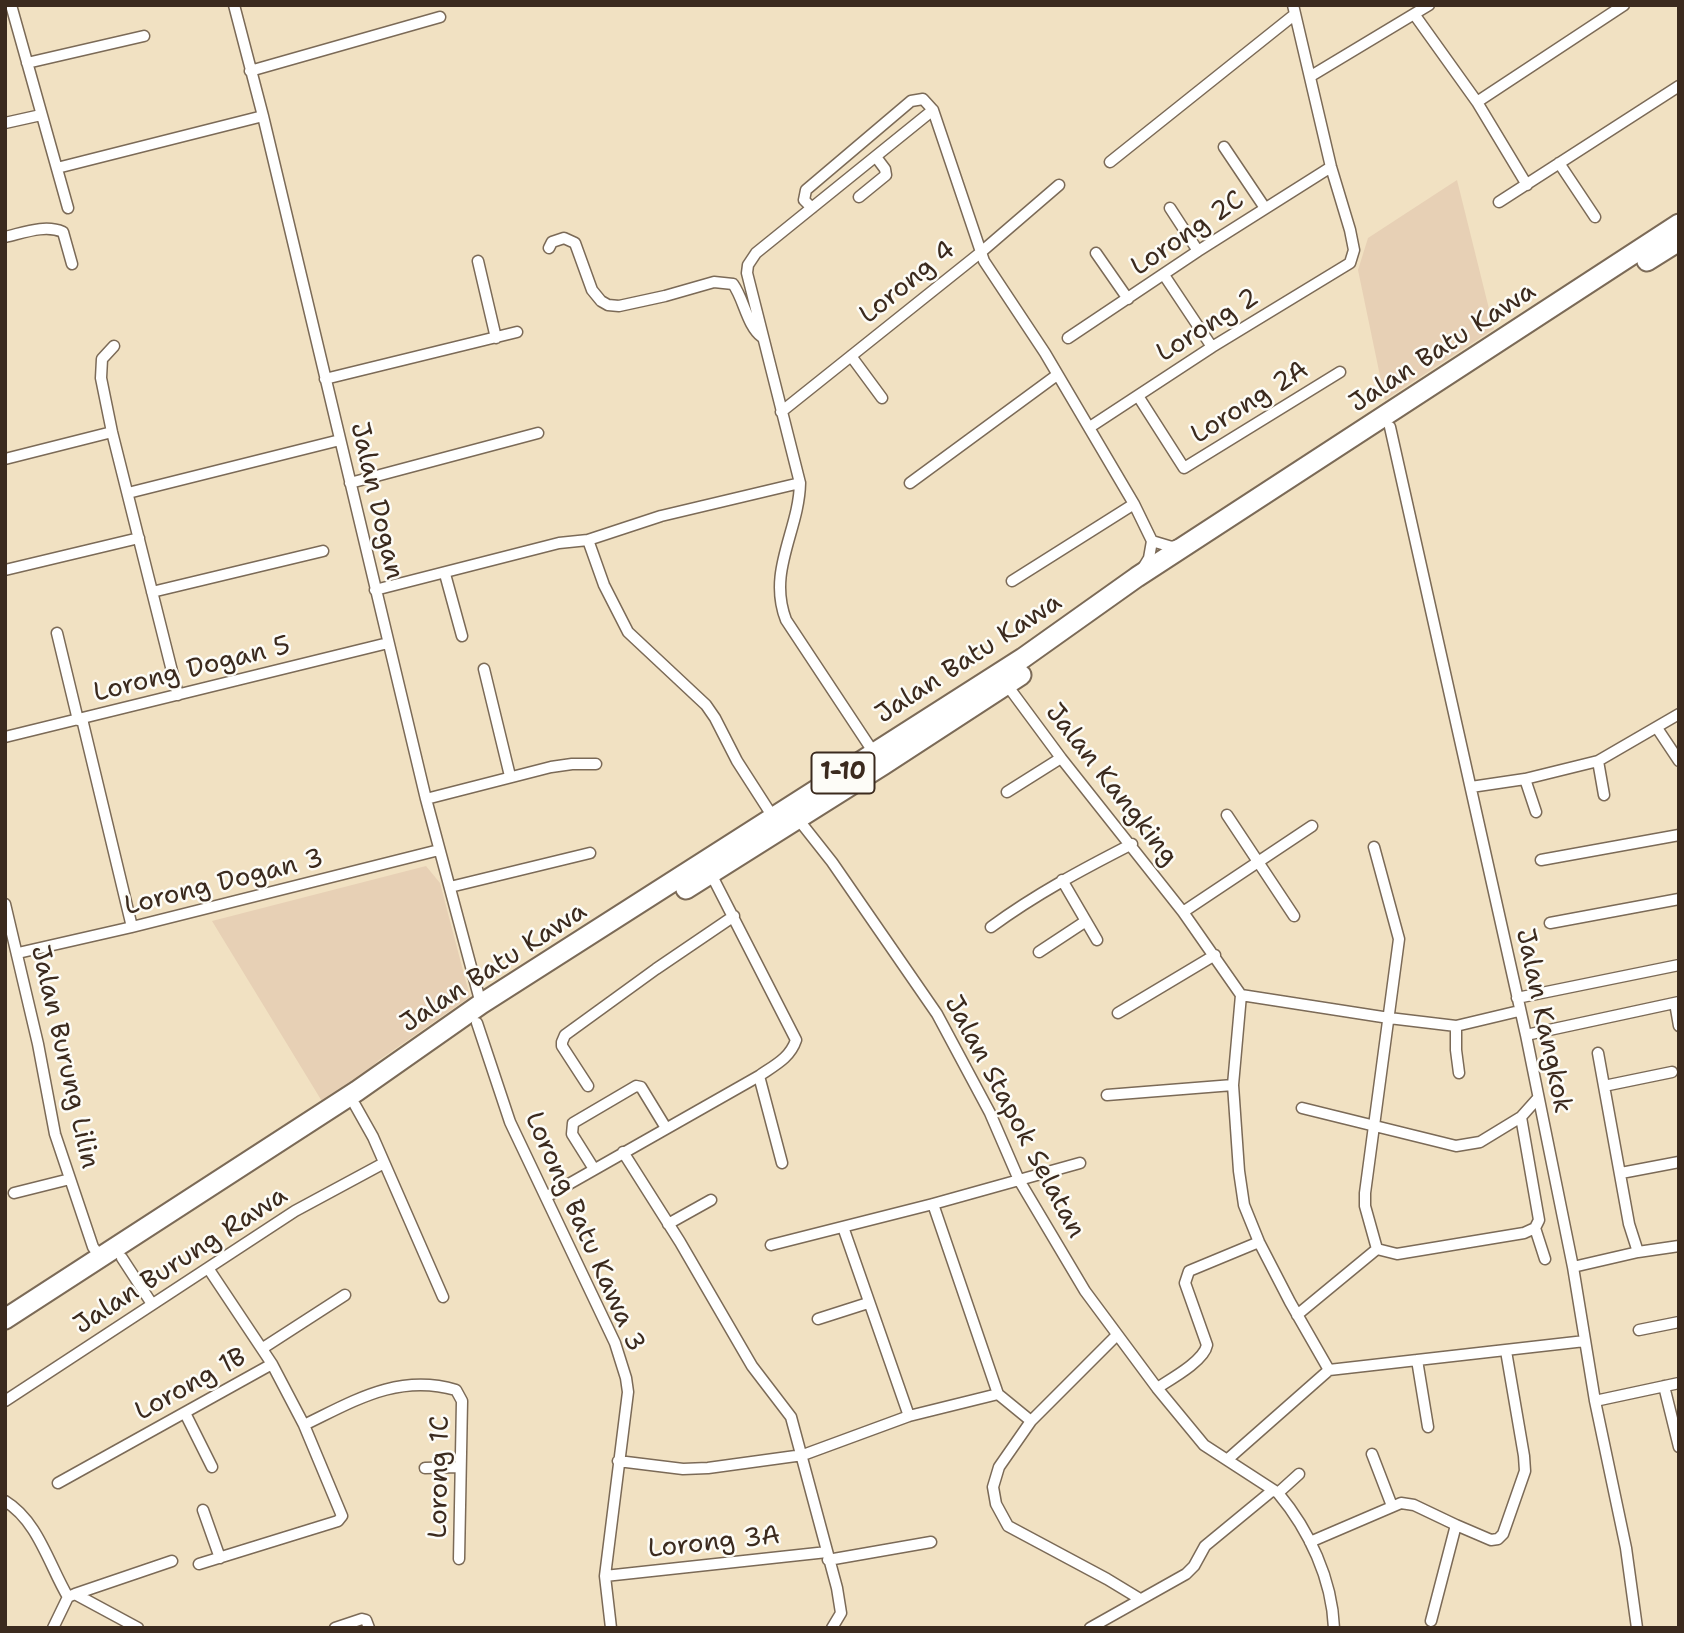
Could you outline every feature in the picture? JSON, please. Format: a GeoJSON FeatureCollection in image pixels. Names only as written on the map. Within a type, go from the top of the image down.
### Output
{"type":"FeatureCollection","features":[{"type":"Feature","properties":{"kind":"highway","name":"Jalan Batu Kawa"},"geometry":{"type":"LineString","coordinates":[[5,1332],[355,1105],[479,1014],[773,817],[1023,658],[1137,576],[1679,225]]}},
{"type":"Feature","properties":{"kind":"highway","name":"Jalan Batu Kawa"},"geometry":{"type":"LineString","coordinates":[[5,1319],[357,1091],[711,874],[1007,685],[1134,594],[1679,241]]}},
{"type":"Feature","properties":{"kind":"street"},"geometry":{"type":"LineString","coordinates":[[11,5],[68,208]]}},
{"type":"Feature","properties":{"kind":"street","name":"Jalan Dogan"},"geometry":{"type":"LineString","coordinates":[[234,5],[479,1014]]}},
{"type":"Feature","properties":{"kind":"street"},"geometry":{"type":"LineString","coordinates":[[1311,76],[1429,5]]}},
{"type":"Feature","properties":{"kind":"street"},"geometry":{"type":"LineString","coordinates":[[1477,102],[1624,5]]}},
{"type":"Feature","properties":{"kind":"street"},"geometry":{"type":"LineString","coordinates":[[1110,162],[1294,10],[1331,167]]}},
{"type":"Feature","properties":{"kind":"street"},"geometry":{"type":"LineString","coordinates":[[1414,14],[1477,102],[1527,185]]}},
{"type":"Feature","properties":{"kind":"street"},"geometry":{"type":"LineString","coordinates":[[250,71],[440,17]]}},
{"type":"Feature","properties":{"kind":"street"},"geometry":{"type":"LineString","coordinates":[[27,63],[144,36]]}},
{"type":"Feature","properties":{"kind":"street"},"geometry":{"type":"LineString","coordinates":[[1499,202],[1679,86]]}},
{"type":"Feature","properties":{"kind":"street"},"geometry":{"type":"LineString","coordinates":[[812,208],[804,200],[806,190],[911,101],[923,99],[933,110],[984,261],[1090,427],[1152,541],[1149,558],[1137,576]]}},
{"type":"Feature","properties":{"kind":"street"},"geometry":{"type":"LineString","coordinates":[[874,754],[786,620],[782,609],[779,575],[799,502],[800,483],[747,273],[748,265],[756,253],[933,110]]}},
{"type":"Feature","properties":{"kind":"street"},"geometry":{"type":"LineString","coordinates":[[5,123],[41,115]]}},
{"type":"Feature","properties":{"kind":"street"},"geometry":{"type":"LineString","coordinates":[[57,168],[263,116]]}},
{"type":"Feature","properties":{"kind":"street"},"geometry":{"type":"LineString","coordinates":[[1224,147],[1265,208]]}},
{"type":"Feature","properties":{"kind":"street"},"geometry":{"type":"LineString","coordinates":[[859,197],[886,175],[876,157]]}},
{"type":"Feature","properties":{"kind":"street"},"geometry":{"type":"LineString","coordinates":[[1559,163],[1595,218]]}},
{"type":"Feature","properties":{"kind":"street","name":"Lorong 2C"},"geometry":{"type":"LineString","coordinates":[[1068,338],[1331,167]]}},
{"type":"Feature","properties":{"kind":"street","name":"Lorong 2"},"geometry":{"type":"LineString","coordinates":[[1090,427],[1212,347],[1350,263],[1354,250],[1331,167]]}},
{"type":"Feature","properties":{"kind":"street","name":"Lorong 4"},"geometry":{"type":"LineString","coordinates":[[781,412],[981,253],[1059,185]]}},
{"type":"Feature","properties":{"kind":"street"},"geometry":{"type":"LineString","coordinates":[[1170,208],[1198,251]]}},
{"type":"Feature","properties":{"kind":"street"},"geometry":{"type":"LineString","coordinates":[[5,237],[32,230],[57,229],[63,232],[72,264]]}},
{"type":"Feature","properties":{"kind":"street"},"geometry":{"type":"LineString","coordinates":[[549,248],[552,242],[564,238],[575,243],[592,290],[608,305],[618,306],[665,296],[714,282],[733,284],[740,293],[756,333],[763,338]]}},
{"type":"Feature","properties":{"kind":"street"},"geometry":{"type":"LineString","coordinates":[[1096,253],[1128,299]]}},
{"type":"Feature","properties":{"kind":"street"},"geometry":{"type":"LineString","coordinates":[[478,261],[496,338]]}},
{"type":"Feature","properties":{"kind":"street"},"geometry":{"type":"LineString","coordinates":[[1164,275],[1212,347]]}},
{"type":"Feature","properties":{"kind":"street"},"geometry":{"type":"LineString","coordinates":[[325,379],[517,332]]}},
{"type":"Feature","properties":{"kind":"street"},"geometry":{"type":"LineString","coordinates":[[114,346],[102,359],[100,366],[112,432],[178,695]]}},
{"type":"Feature","properties":{"kind":"street"},"geometry":{"type":"LineString","coordinates":[[851,356],[882,398]]}},
{"type":"Feature","properties":{"kind":"street","name":"Lorong 2A"},"geometry":{"type":"LineString","coordinates":[[1138,396],[1184,468],[1340,372]]}},
{"type":"Feature","properties":{"kind":"street"},"geometry":{"type":"LineString","coordinates":[[910,483],[1057,375]]}},
{"type":"Feature","properties":{"kind":"street","name":"Jalan Kangkok"},"geometry":{"type":"LineString","coordinates":[[1390,427],[1526,1035],[1573,1267],[1595,1401],[1626,1548],[1637,1628]]}},
{"type":"Feature","properties":{"kind":"street"},"geometry":{"type":"LineString","coordinates":[[5,459],[112,432]]}},
{"type":"Feature","properties":{"kind":"street"},"geometry":{"type":"LineString","coordinates":[[350,483],[538,433]]}},
{"type":"Feature","properties":{"kind":"street"},"geometry":{"type":"LineString","coordinates":[[128,493],[340,440]]}},
{"type":"Feature","properties":{"kind":"street"},"geometry":{"type":"LineString","coordinates":[[376,590],[559,543],[588,540],[661,516],[800,483]]}},
{"type":"Feature","properties":{"kind":"street"},"geometry":{"type":"LineString","coordinates":[[1012,581],[1133,504]]}},
{"type":"Feature","properties":{"kind":"street"},"geometry":{"type":"LineString","coordinates":[[5,570],[139,538]]}},
{"type":"Feature","properties":{"kind":"street"},"geometry":{"type":"LineString","coordinates":[[1152,541],[1172,547],[1197,538]]}},
{"type":"Feature","properties":{"kind":"street"},"geometry":{"type":"LineString","coordinates":[[588,540],[604,585],[628,632],[706,705],[737,761],[773,817]]}},
{"type":"Feature","properties":{"kind":"street"},"geometry":{"type":"LineString","coordinates":[[152,592],[323,551]]}},
{"type":"Feature","properties":{"kind":"street"},"geometry":{"type":"LineString","coordinates":[[445,574],[462,636]]}},
{"type":"Feature","properties":{"kind":"street"},"geometry":{"type":"LineString","coordinates":[[57,633],[132,927]]}},
{"type":"Feature","properties":{"kind":"street","name":"Lorong Dogan 5"},"geometry":{"type":"LineString","coordinates":[[5,737],[388,643]]}},
{"type":"Feature","properties":{"kind":"street"},"geometry":{"type":"LineString","coordinates":[[484,669],[510,776]]}},
{"type":"Feature","properties":{"kind":"street","name":"Jalan Kangking"},"geometry":{"type":"LineString","coordinates":[[1007,685],[1184,912],[1241,995]]}},
{"type":"Feature","properties":{"kind":"street"},"geometry":{"type":"LineString","coordinates":[[1471,788],[1525,779],[1598,761],[1679,714]]}},
{"type":"Feature","properties":{"kind":"street"},"geometry":{"type":"LineString","coordinates":[[1657,728],[1679,761]]}},
{"type":"Feature","properties":{"kind":"street"},"geometry":{"type":"LineString","coordinates":[[1007,792],[1062,758]]}},
{"type":"Feature","properties":{"kind":"street"},"geometry":{"type":"LineString","coordinates":[[1598,761],[1604,795]]}},
{"type":"Feature","properties":{"kind":"street"},"geometry":{"type":"LineString","coordinates":[[426,799],[510,776],[572,764],[596,764]]}},
{"type":"Feature","properties":{"kind":"street"},"geometry":{"type":"LineString","coordinates":[[1525,779],[1536,812]]}},
{"type":"Feature","properties":{"kind":"street"},"geometry":{"type":"LineString","coordinates":[[1227,815],[1294,916]]}},
{"type":"Feature","properties":{"kind":"street","name":"Jalan Stapok Selatan"},"geometry":{"type":"LineString","coordinates":[[798,819],[832,862],[937,1014],[990,1113],[1019,1180],[1085,1291],[1157,1388],[1204,1445],[1276,1491],[1287,1503],[1323,1568],[1334,1628]]}},
{"type":"Feature","properties":{"kind":"street"},"geometry":{"type":"LineString","coordinates":[[1184,912],[1312,826]]}},
{"type":"Feature","properties":{"kind":"street"},"geometry":{"type":"LineString","coordinates":[[1541,860],[1679,835]]}},
{"type":"Feature","properties":{"kind":"street"},"geometry":{"type":"LineString","coordinates":[[992,927],[1062,880],[1132,844]]}},
{"type":"Feature","properties":{"kind":"street"},"geometry":{"type":"LineString","coordinates":[[1374,848],[1399,939],[1365,1193],[1365,1206],[1377,1249]]}},
{"type":"Feature","properties":{"kind":"street","name":"Lorong Dogan 3"},"geometry":{"type":"LineString","coordinates":[[18,953],[439,850]]}},
{"type":"Feature","properties":{"kind":"street"},"geometry":{"type":"LineString","coordinates":[[450,887],[590,853]]}},
{"type":"Feature","properties":{"kind":"street"},"geometry":{"type":"LineString","coordinates":[[546,1197],[759,1076],[789,1056],[796,1040],[711,874]]}},
{"type":"Feature","properties":{"kind":"street"},"geometry":{"type":"LineString","coordinates":[[1062,880],[1097,940]]}},
{"type":"Feature","properties":{"kind":"street"},"geometry":{"type":"LineString","coordinates":[[1550,923],[1679,899]]}},
{"type":"Feature","properties":{"kind":"street","name":"Jalan Burung Lilin"},"geometry":{"type":"LineString","coordinates":[[5,904],[18,953],[55,1134],[93,1247],[101,1258]]}},
{"type":"Feature","properties":{"kind":"street"},"geometry":{"type":"LineString","coordinates":[[588,1086],[562,1046],[565,1035],[734,916]]}},
{"type":"Feature","properties":{"kind":"street"},"geometry":{"type":"LineString","coordinates":[[1039,952],[1086,922]]}},
{"type":"Feature","properties":{"kind":"street"},"geometry":{"type":"LineString","coordinates":[[1118,1013],[1215,954]]}},
{"type":"Feature","properties":{"kind":"street"},"geometry":{"type":"LineString","coordinates":[[1517,998],[1679,965]]}},
{"type":"Feature","properties":{"kind":"street"},"geometry":{"type":"LineString","coordinates":[[1329,1370],[1259,1242],[1244,1205],[1233,1085],[1241,995],[1456,1026],[1519,1011]]}},
{"type":"Feature","properties":{"kind":"street"},"geometry":{"type":"LineString","coordinates":[[1526,1035],[1677,1002],[1679,1026]]}},
{"type":"Feature","properties":{"kind":"street","name":"Lorong Batu Kawa 3"},"geometry":{"type":"LineString","coordinates":[[479,1014],[510,1122],[615,1343],[626,1378],[628,1391],[606,1576],[611,1628]]}},
{"type":"Feature","properties":{"kind":"street"},"geometry":{"type":"LineString","coordinates":[[1456,1026],[1459,1073]]}},
{"type":"Feature","properties":{"kind":"street"},"geometry":{"type":"LineString","coordinates":[[1598,1053],[1629,1224],[1638,1252]]}},
{"type":"Feature","properties":{"kind":"street"},"geometry":{"type":"LineString","coordinates":[[1604,1086],[1672,1072]]}},
{"type":"Feature","properties":{"kind":"street"},"geometry":{"type":"LineString","coordinates":[[759,1076],[782,1163]]}},
{"type":"Feature","properties":{"kind":"street"},"geometry":{"type":"LineString","coordinates":[[1107,1095],[1233,1085]]}},
{"type":"Feature","properties":{"kind":"street"},"geometry":{"type":"LineString","coordinates":[[594,1169],[572,1134],[573,1123],[636,1086],[641,1087],[666,1128]]}},
{"type":"Feature","properties":{"kind":"street"},"geometry":{"type":"LineString","coordinates":[[1302,1108],[1456,1146],[1480,1142],[1521,1116],[1538,1098]]}},
{"type":"Feature","properties":{"kind":"street"},"geometry":{"type":"LineString","coordinates":[[355,1105],[384,1163],[443,1297]]}},
{"type":"Feature","properties":{"kind":"street"},"geometry":{"type":"LineString","coordinates":[[1377,1249],[1397,1254],[1524,1233],[1535,1228],[1539,1220],[1521,1116]]}},
{"type":"Feature","properties":{"kind":"street"},"geometry":{"type":"LineString","coordinates":[[624,1152],[752,1366],[791,1417],[803,1455],[841,1612],[832,1628]]}},
{"type":"Feature","properties":{"kind":"street"},"geometry":{"type":"LineString","coordinates":[[1621,1173],[1679,1162]]}},
{"type":"Feature","properties":{"kind":"street","name":"Jalan Burung Rawa"},"geometry":{"type":"LineString","coordinates":[[5,1401],[295,1211],[384,1163]]}},
{"type":"Feature","properties":{"kind":"street"},"geometry":{"type":"LineString","coordinates":[[771,1245],[933,1205],[1080,1163]]}},
{"type":"Feature","properties":{"kind":"street"},"geometry":{"type":"LineString","coordinates":[[13,1194],[70,1179]]}},
{"type":"Feature","properties":{"kind":"street"},"geometry":{"type":"LineString","coordinates":[[668,1224],[711,1200]]}},
{"type":"Feature","properties":{"kind":"street"},"geometry":{"type":"LineString","coordinates":[[933,1205],[998,1394],[1031,1421]]}},
{"type":"Feature","properties":{"kind":"street"},"geometry":{"type":"LineString","coordinates":[[843,1227],[909,1416]]}},
{"type":"Feature","properties":{"kind":"street"},"geometry":{"type":"LineString","coordinates":[[1535,1228],[1545,1259]]}},
{"type":"Feature","properties":{"kind":"street"},"geometry":{"type":"LineString","coordinates":[[1157,1388],[1197,1360],[1206,1350],[1207,1345],[1185,1283],[1189,1271],[1259,1242]]}},
{"type":"Feature","properties":{"kind":"street"},"geometry":{"type":"LineString","coordinates":[[1573,1267],[1679,1246]]}},
{"type":"Feature","properties":{"kind":"street"},"geometry":{"type":"LineString","coordinates":[[1297,1315],[1377,1249]]}},
{"type":"Feature","properties":{"kind":"street"},"geometry":{"type":"LineString","coordinates":[[122,1258],[152,1304]]}},
{"type":"Feature","properties":{"kind":"street"},"geometry":{"type":"LineString","coordinates":[[208,1268],[272,1364]]}},
{"type":"Feature","properties":{"kind":"street"},"geometry":{"type":"LineString","coordinates":[[263,1348],[345,1294]]}},
{"type":"Feature","properties":{"kind":"street"},"geometry":{"type":"LineString","coordinates":[[818,1320],[868,1303]]}},
{"type":"Feature","properties":{"kind":"street"},"geometry":{"type":"LineString","coordinates":[[1639,1330],[1679,1322]]}},
{"type":"Feature","properties":{"kind":"street"},"geometry":{"type":"LineString","coordinates":[[1117,1335],[1031,1421],[1009,1449],[993,1487],[1001,1515],[1008,1526],[1107,1579],[1140,1600]]}},
{"type":"Feature","properties":{"kind":"street"},"geometry":{"type":"LineString","coordinates":[[1228,1459],[1329,1370],[1585,1341]]}},
{"type":"Feature","properties":{"kind":"street"},"geometry":{"type":"LineString","coordinates":[[1310,1542],[1392,1506],[1407,1503],[1491,1540],[1498,1539],[1503,1534],[1525,1471],[1506,1351]]}},
{"type":"Feature","properties":{"kind":"street"},"geometry":{"type":"LineString","coordinates":[[1417,1360],[1428,1427]]}},
{"type":"Feature","properties":{"kind":"street","name":"Lorong 1B"},"geometry":{"type":"LineString","coordinates":[[58,1483],[272,1364],[304,1425],[342,1516],[338,1521],[220,1558]]}},
{"type":"Feature","properties":{"kind":"street"},"geometry":{"type":"LineString","coordinates":[[1595,1401],[1679,1383]]}},
{"type":"Feature","properties":{"kind":"street"},"geometry":{"type":"LineString","coordinates":[[1664,1386],[1679,1447]]}},
{"type":"Feature","properties":{"kind":"street","name":"Lorong 1C"},"geometry":{"type":"LineString","coordinates":[[304,1425],[388,1387],[444,1387],[456,1390],[462,1401],[459,1559]]}},
{"type":"Feature","properties":{"kind":"street"},"geometry":{"type":"LineString","coordinates":[[618,1461],[684,1469],[803,1455],[909,1416],[998,1394]]}},
{"type":"Feature","properties":{"kind":"street"},"geometry":{"type":"LineString","coordinates":[[185,1413],[212,1467]]}},
{"type":"Feature","properties":{"kind":"street"},"geometry":{"type":"LineString","coordinates":[[1372,1454],[1392,1506]]}},
{"type":"Feature","properties":{"kind":"street"},"geometry":{"type":"LineString","coordinates":[[425,1468],[459,1467]]}},
{"type":"Feature","properties":{"kind":"street"},"geometry":{"type":"LineString","coordinates":[[1090,1628],[1186,1574],[1194,1566],[1205,1546],[1299,1474]]}},
{"type":"Feature","properties":{"kind":"street"},"geometry":{"type":"LineString","coordinates":[[5,1501],[29,1520],[71,1596],[138,1628]]}},
{"type":"Feature","properties":{"kind":"street"},"geometry":{"type":"LineString","coordinates":[[199,1564],[220,1558],[203,1510]]}},
{"type":"Feature","properties":{"kind":"street"},"geometry":{"type":"LineString","coordinates":[[1431,1621],[1456,1525]]}},
{"type":"Feature","properties":{"kind":"street","name":"Lorong 3A"},"geometry":{"type":"LineString","coordinates":[[606,1576],[827,1556],[931,1542]]}},
{"type":"Feature","properties":{"kind":"street"},"geometry":{"type":"LineString","coordinates":[[53,1628],[71,1596],[172,1561]]}},
{"type":"Feature","properties":{"kind":"street"},"geometry":{"type":"LineString","coordinates":[[335,1628],[362,1619],[367,1624]]}},
{"type":"Feature","properties":{"kind":"shaded area"},"geometry":{"type":"Polygon","coordinates":[[[1457,180],[1494,329],[1385,400],[1358,270],[1368,238],[1457,180]]]}},
{"type":"Feature","properties":{"kind":"shaded area"},"geometry":{"type":"Polygon","coordinates":[[[426,866],[440,883],[470,997],[379,1060],[358,1081],[323,1103],[212,921],[426,866]]]}}]}
